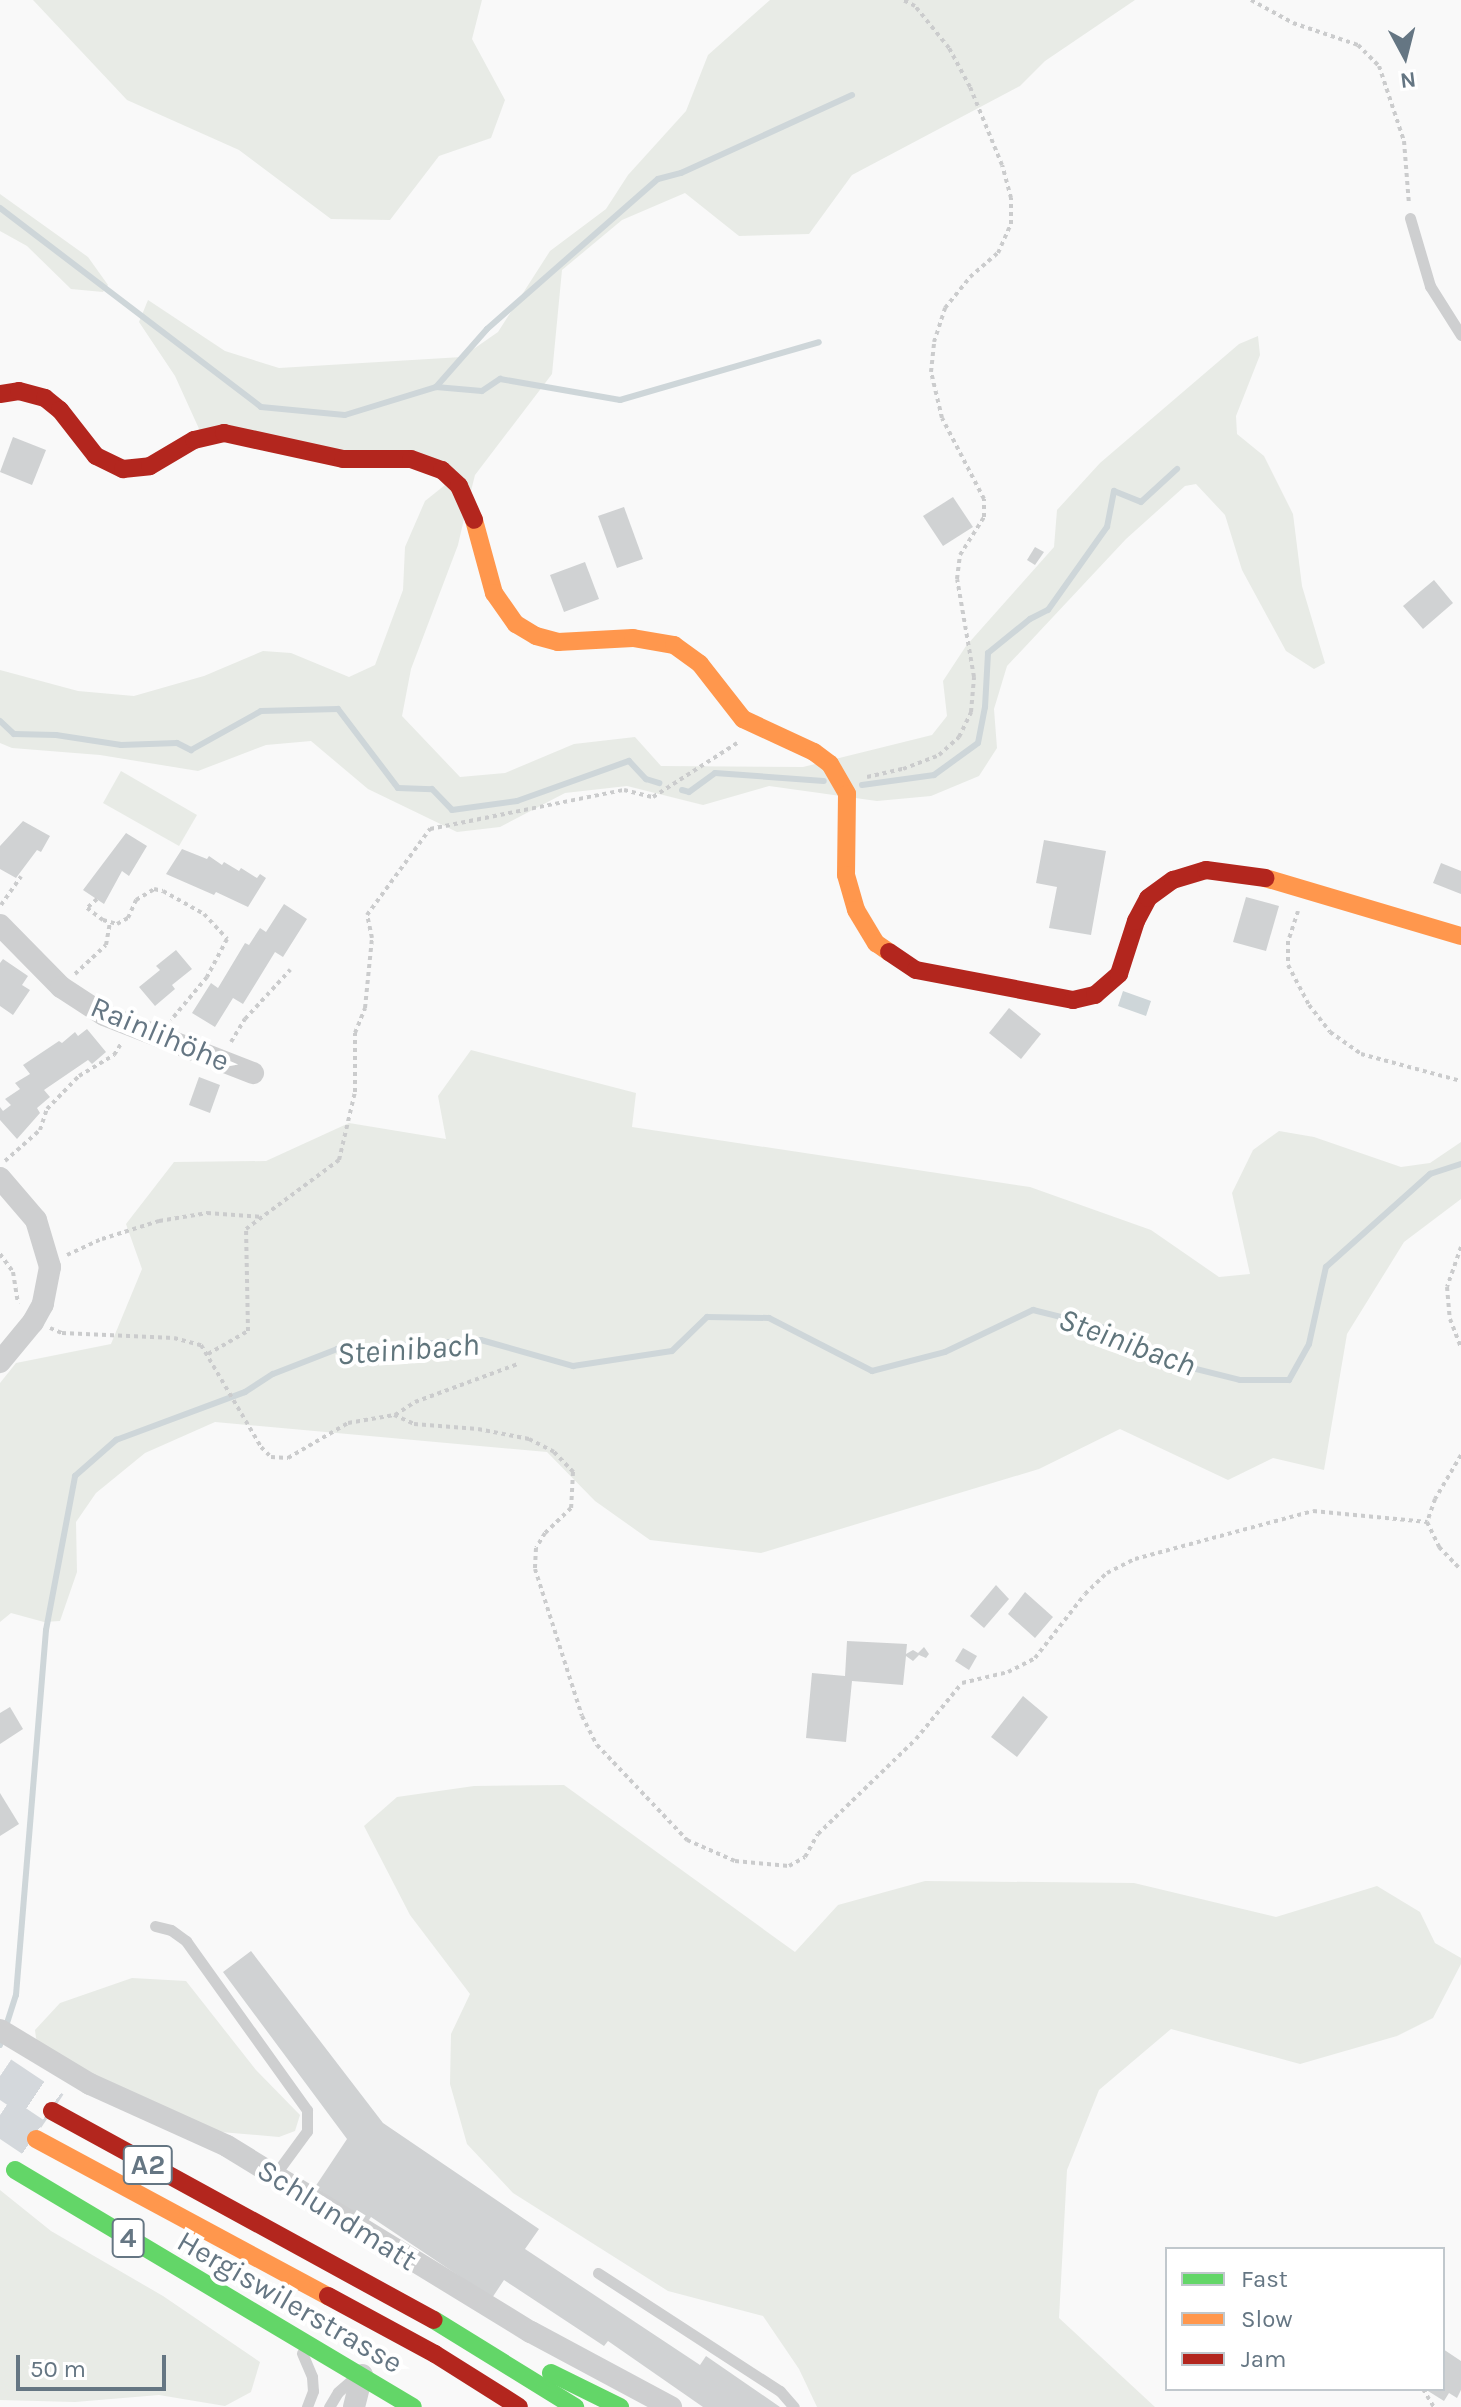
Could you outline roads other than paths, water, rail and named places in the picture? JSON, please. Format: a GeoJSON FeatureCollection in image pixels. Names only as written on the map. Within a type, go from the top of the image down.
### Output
{"type":"FeatureCollection","features":[{"type":"Feature","properties":{"kind":"main road"},"geometry":{"type":"LineString","coordinates":[[0,394],[19,391],[45,398],[60,410],[96,456],[123,469],[150,466],[194,440],[224,433],[246,435],[343,459],[411,459],[433,465],[452,478],[466,495],[494,593],[516,624],[536,636],[558,642],[633,638],[674,645],[700,664],[736,711],[761,730],[822,757],[843,783],[848,804],[846,875],[861,922],[876,943],[894,958],[943,978],[1052,998],[1082,998],[1102,991],[1119,974],[1144,904],[1154,892],[1193,872],[1219,870],[1306,890],[1461,936]]}},
{"type":"Feature","properties":{"kind":"main road","name":"A2"},"geometry":{"type":"LineString","coordinates":[[52,2111],[483,2348],[575,2407]]}},
{"type":"Feature","properties":{"kind":"main road","name":"A2"},"geometry":{"type":"LineString","coordinates":[[36,2139],[444,2359],[519,2407]]}},
{"type":"Feature","properties":{"kind":"main road","name":"Hergiswilerstrasse"},"geometry":{"type":"LineString","coordinates":[[15,2170],[413,2407]]}},
{"type":"Feature","properties":{"kind":"main road"},"geometry":{"type":"LineString","coordinates":[[343,2304],[452,2387]]}},
{"type":"Feature","properties":{"kind":"main road"},"geometry":{"type":"LineString","coordinates":[[483,2348],[537,2367],[620,2407]]}},
{"type":"Feature","properties":{"kind":"street","name":"Rainlihöhe"},"geometry":{"type":"LineString","coordinates":[[0,925],[61,987],[104,1015],[253,1073]]}},
{"type":"Feature","properties":{"kind":"street"},"geometry":{"type":"LineString","coordinates":[[0,1178],[36,1220],[50,1263],[48,1292],[26,1318],[0,1362]]}},
{"type":"Feature","properties":{"kind":"street","name":"Schlundmatt"},"geometry":{"type":"LineString","coordinates":[[6,2034],[113,2096],[227,2146],[531,2332],[671,2407]]}},
{"type":"Feature","properties":{"kind":"street"},"geometry":{"type":"LineString","coordinates":[[354,2407],[362,2375]]}},
{"type":"Feature","properties":{"kind":"street"},"geometry":{"type":"LineString","coordinates":[[386,2407],[413,2407]]}},
{"type":"Feature","properties":{"kind":"lane"},"geometry":{"type":"LineString","coordinates":[[1410,218],[1430,286],[1461,335]]}},
{"type":"Feature","properties":{"kind":"lane"},"geometry":{"type":"LineString","coordinates":[[155,1926],[171,1930],[186,1941],[307,2110],[310,2117],[307,2131],[274,2176]]}},
{"type":"Feature","properties":{"kind":"lane"},"geometry":{"type":"LineString","coordinates":[[598,2273],[780,2391],[794,2407]]}},
{"type":"Feature","properties":{"kind":"lane"},"geometry":{"type":"LineString","coordinates":[[295,2338],[312,2377],[313,2391],[307,2407]]}},
{"type":"Feature","properties":{"kind":"lane"},"geometry":{"type":"LineString","coordinates":[[329,2407],[349,2380],[362,2375]]}},
{"type":"Feature","properties":{"kind":"waterway"},"geometry":{"type":"LineString","coordinates":[[436,387],[487,329],[658,179],[681,173],[852,95]]}},
{"type":"Feature","properties":{"kind":"waterway"},"geometry":{"type":"LineString","coordinates":[[0,208],[261,407],[345,415],[436,387],[482,391],[500,379],[620,400],[819,342]]}},
{"type":"Feature","properties":{"kind":"waterway"},"geometry":{"type":"LineString","coordinates":[[862,785],[934,775],[978,743],[985,707],[988,653],[1030,619],[1048,610],[1107,527],[1114,491],[1141,502],[1177,469]]}},
{"type":"Feature","properties":{"kind":"waterway"},"geometry":{"type":"LineString","coordinates":[[0,721],[14,734],[56,735],[121,745],[177,743],[191,750],[261,711],[338,709],[398,788],[432,789],[452,810],[517,801],[629,761],[646,779],[659,783]]}},
{"type":"Feature","properties":{"kind":"waterway"},"geometry":{"type":"LineString","coordinates":[[682,790],[689,792],[715,773],[824,781]]}},
{"type":"Feature","properties":{"kind":"waterway","name":"Steinibach"},"geometry":{"type":"LineString","coordinates":[[0,2045],[16,1995],[46,1630],[75,1476],[116,1440],[245,1392],[273,1374],[337,1349],[481,1340],[573,1366],[672,1351],[707,1317],[769,1318],[872,1371],[945,1352],[1033,1310],[1105,1328],[1164,1361],[1240,1380],[1289,1380],[1309,1344],[1326,1267],[1430,1174],[1461,1164]]}},
{"type":"Feature","properties":{"kind":"tunnel"},"geometry":{"type":"LineString","coordinates":[[0,2076],[52,2111]]}},
{"type":"Feature","properties":{"kind":"tunnel"},"geometry":{"type":"LineString","coordinates":[[0,2115],[36,2139]]}}]}
